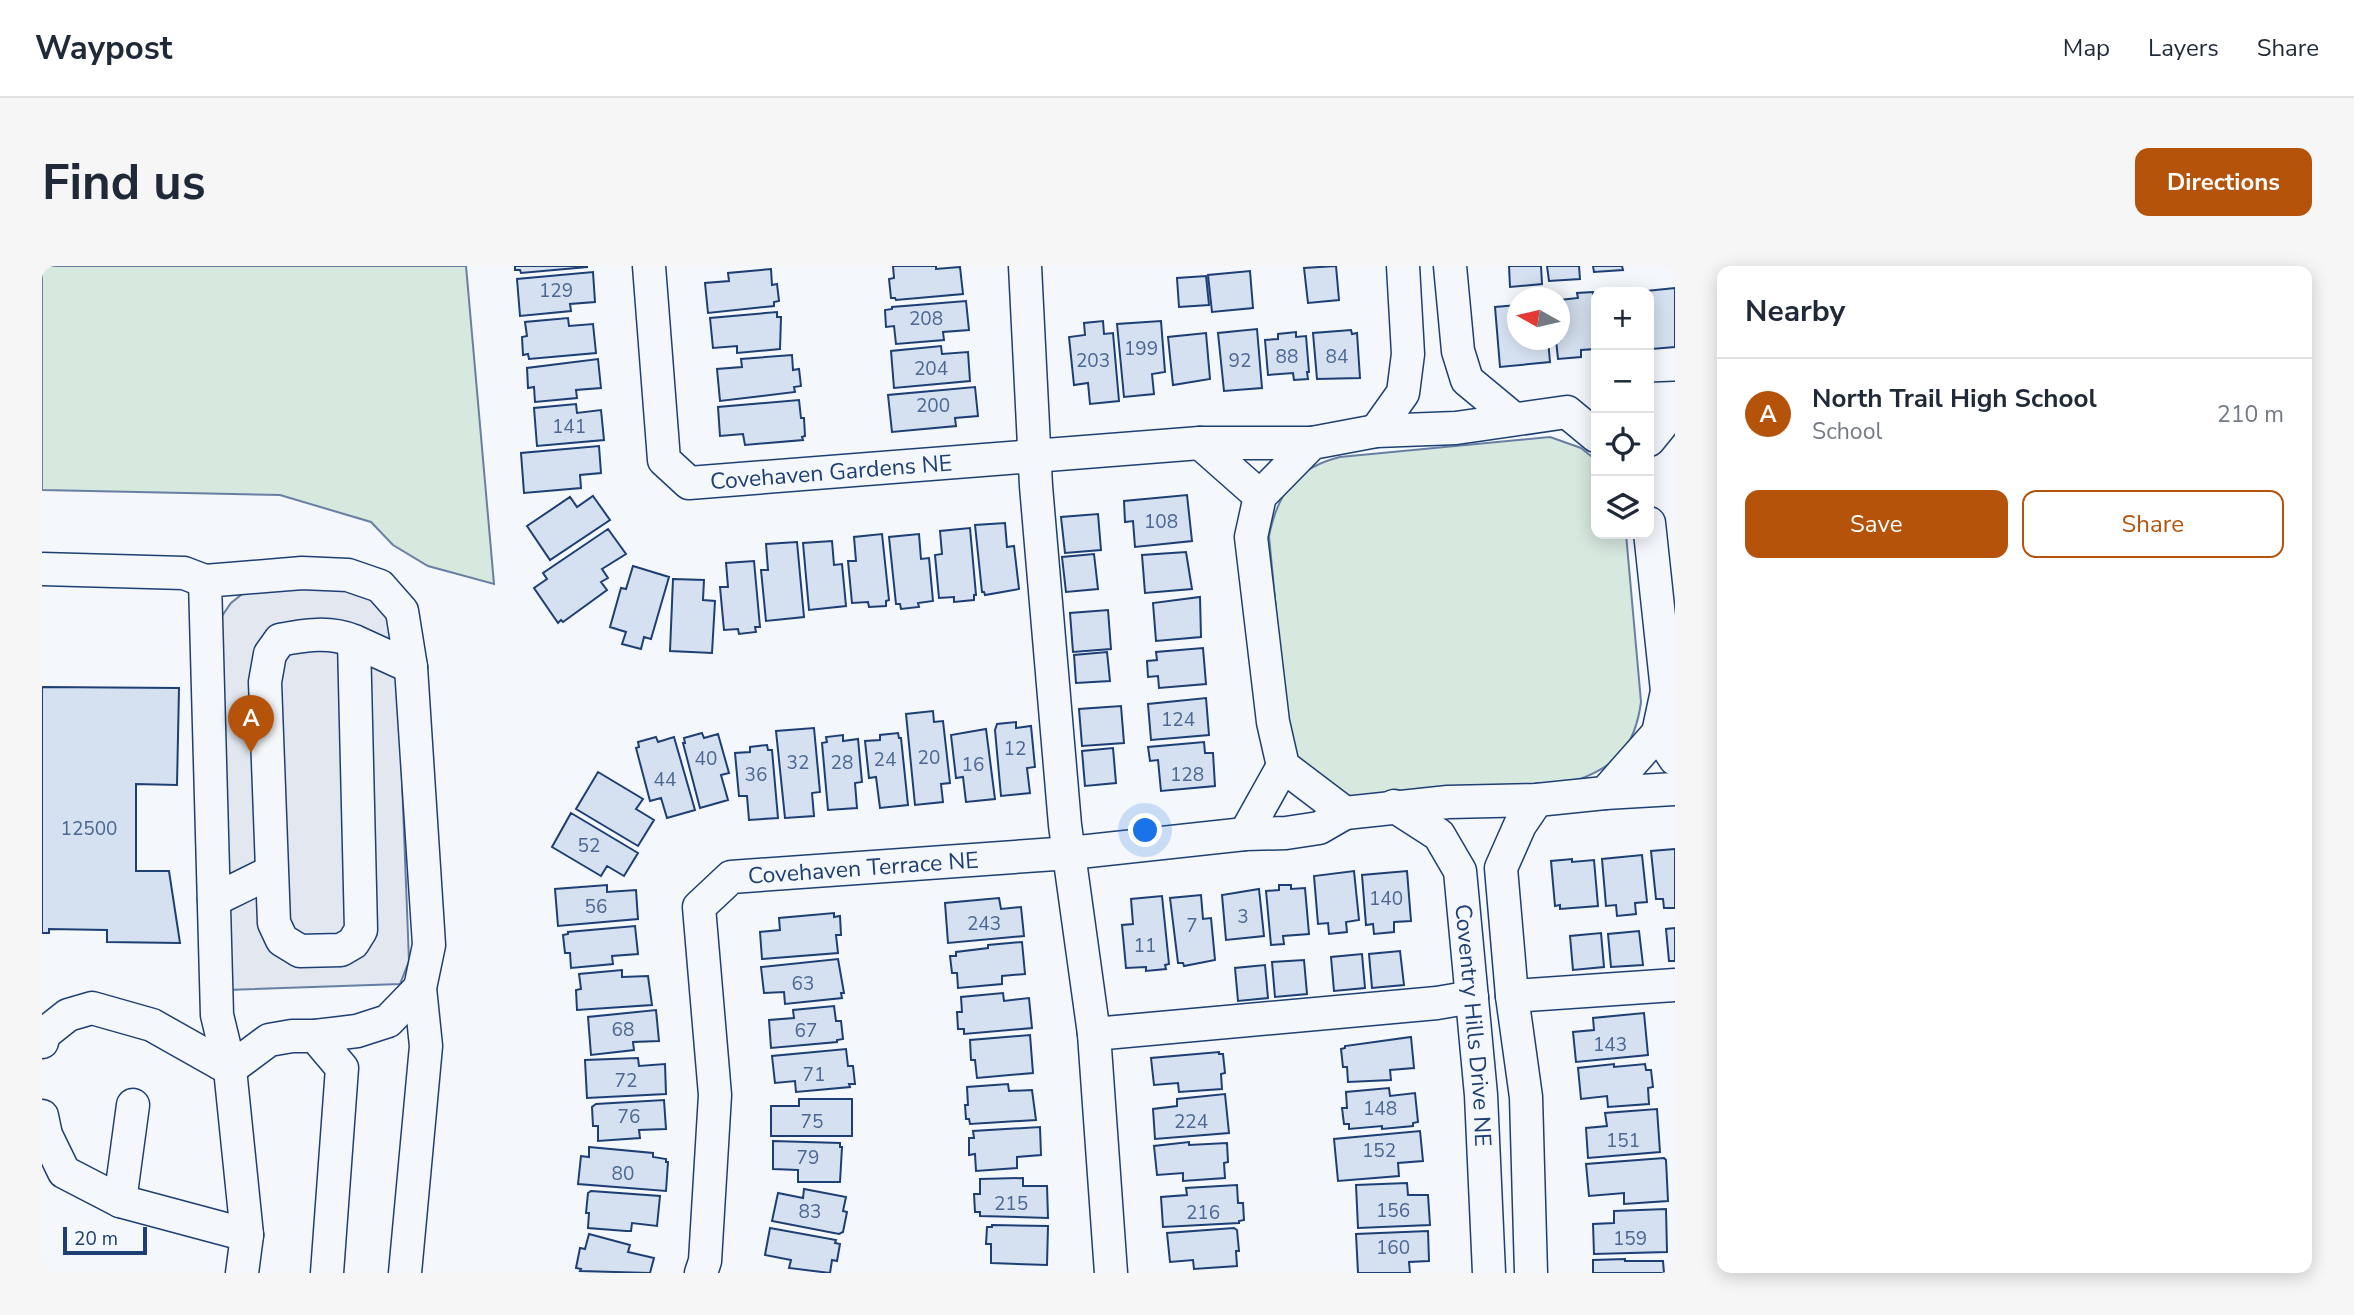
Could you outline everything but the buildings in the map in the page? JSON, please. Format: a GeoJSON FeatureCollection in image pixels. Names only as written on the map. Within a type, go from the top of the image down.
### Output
{"type":"FeatureCollection","features":[{"type":"Feature","properties":{"kind":"street","name":"Covehaven Gardens NE"},"geometry":{"type":"LineString","coordinates":[[649,266],[664,460],[689,483],[1199,443],[1312,443]]}},
{"type":"Feature","properties":{"kind":"street"},"geometry":{"type":"LineString","coordinates":[[1026,266],[1033,457],[1065,825],[1094,1034],[1111,1273]]}},
{"type":"Feature","properties":{"kind":"street"},"geometry":{"type":"LineString","coordinates":[[1376,431],[1402,393],[1408,354],[1403,266]]}},
{"type":"Feature","properties":{"kind":"street"},"geometry":{"type":"LineString","coordinates":[[1450,266],[1458,351],[1467,380],[1514,419]]}},
{"type":"Feature","properties":{"kind":"street"},"geometry":{"type":"LineString","coordinates":[[1654,399],[1675,398]]}},
{"type":"Feature","properties":{"kind":"street"},"geometry":{"type":"LineString","coordinates":[[1591,426],[1582,407],[1456,428],[1376,431],[1312,443],[1260,496],[1251,537],[1273,722],[1283,765],[1255,834],[1286,834],[1319,828],[1345,813],[1394,806],[1536,800],[1675,789]]}},
{"type":"Feature","properties":{"kind":"street"},"geometry":{"type":"LineString","coordinates":[[1654,434],[1675,408]]}},
{"type":"Feature","properties":{"kind":"street"},"geometry":{"type":"LineString","coordinates":[[1199,443],[1260,496]]}},
{"type":"Feature","properties":{"kind":"street"},"geometry":{"type":"LineString","coordinates":[[1605,793],[1658,733],[1667,691],[1651,539]]}},
{"type":"Feature","properties":{"kind":"street"},"geometry":{"type":"LineString","coordinates":[[42,569],[184,573],[205,581],[302,573],[348,575],[380,586],[402,611],[411,667],[429,944],[420,988],[426,1046],[405,1273]]}},
{"type":"Feature","properties":{"kind":"street"},"geometry":{"type":"LineString","coordinates":[[205,581],[217,1015],[230,1069],[247,1235],[242,1273]]}},
{"type":"Feature","properties":{"kind":"street"},"geometry":{"type":"LineString","coordinates":[[354,641],[361,930],[353,943],[341,950],[300,951],[282,940],[274,923],[265,682],[270,654],[280,640],[308,634],[345,638],[354,641],[411,667]]}},
{"type":"Feature","properties":{"kind":"street"},"geometry":{"type":"LineString","coordinates":[[1658,733],[1675,759]]}},
{"type":"Feature","properties":{"kind":"street"},"geometry":{"type":"LineString","coordinates":[[1283,765],[1345,813]]}},
{"type":"Feature","properties":{"kind":"street","name":"Coventry Hills Drive NE"},"geometry":{"type":"LineString","coordinates":[[1531,1273],[1526,1097],[1512,996],[1501,868],[1520,825],[1536,800]]}},
{"type":"Feature","properties":{"kind":"street","name":"Coventry Hills Drive NE"},"geometry":{"type":"LineString","coordinates":[[1394,806],[1439,835],[1460,872],[1481,1095],[1489,1273]]}},
{"type":"Feature","properties":{"kind":"street","name":"Covehaven Terrace NE"},"geometry":{"type":"LineString","coordinates":[[701,1273],[705,1261],[715,1095],[699,907],[732,877],[1070,853],[1255,834]]}},
{"type":"Feature","properties":{"kind":"street"},"geometry":{"type":"LineString","coordinates":[[214,900],[271,872]]}},
{"type":"Feature","properties":{"kind":"street"},"geometry":{"type":"LineString","coordinates":[[1512,996],[1675,985]]}},
{"type":"Feature","properties":{"kind":"street"},"geometry":{"type":"LineString","coordinates":[[230,1069],[269,1040],[357,1031],[388,1021],[420,988]]}},
{"type":"Feature","properties":{"kind":"street"},"geometry":{"type":"LineString","coordinates":[[1094,1034],[1437,1003],[1472,997]]}},
{"type":"Feature","properties":{"kind":"street"},"geometry":{"type":"LineString","coordinates":[[42,1042],[44,1034],[68,1015],[92,1008],[152,1025],[230,1069]]}},
{"type":"Feature","properties":{"kind":"street"},"geometry":{"type":"LineString","coordinates":[[315,1036],[341,1068],[327,1273]]}},
{"type":"Feature","properties":{"kind":"street"},"geometry":{"type":"LineString","coordinates":[[120,1201],[133,1105]]}},
{"type":"Feature","properties":{"kind":"street"},"geometry":{"type":"LineString","coordinates":[[42,1116],[46,1135],[64,1172],[120,1201],[247,1235]]}},
{"type":"Feature","properties":{"kind":"shaded area"},"geometry":{"type":"Polygon","coordinates":[[[42,266],[466,266],[494,584],[428,566],[393,545],[371,522],[280,495],[42,490],[42,266]]]}},
{"type":"Feature","properties":{"kind":"shaded area"},"geometry":{"type":"Polygon","coordinates":[[[1550,437],[1581,448],[1591,456],[1591,539],[1626,539],[1641,702],[1634,731],[1622,753],[1602,769],[1575,781],[1372,801],[1343,796],[1305,770],[1295,753],[1287,725],[1269,536],[1278,507],[1291,484],[1312,468],[1340,457],[1550,437]]]}},
{"type":"Feature","properties":{"kind":"shaded area"},"geometry":{"type":"Polygon","coordinates":[[[329,583],[374,597],[390,615],[398,677],[409,961],[400,984],[227,990],[219,630],[222,616],[231,603],[246,591],[329,583]]]}},
{"type":"Feature","properties":{"kind":"place","name":"North Trail High School"},"geometry":{"type":"Point","coordinates":[251,753]}}]}
